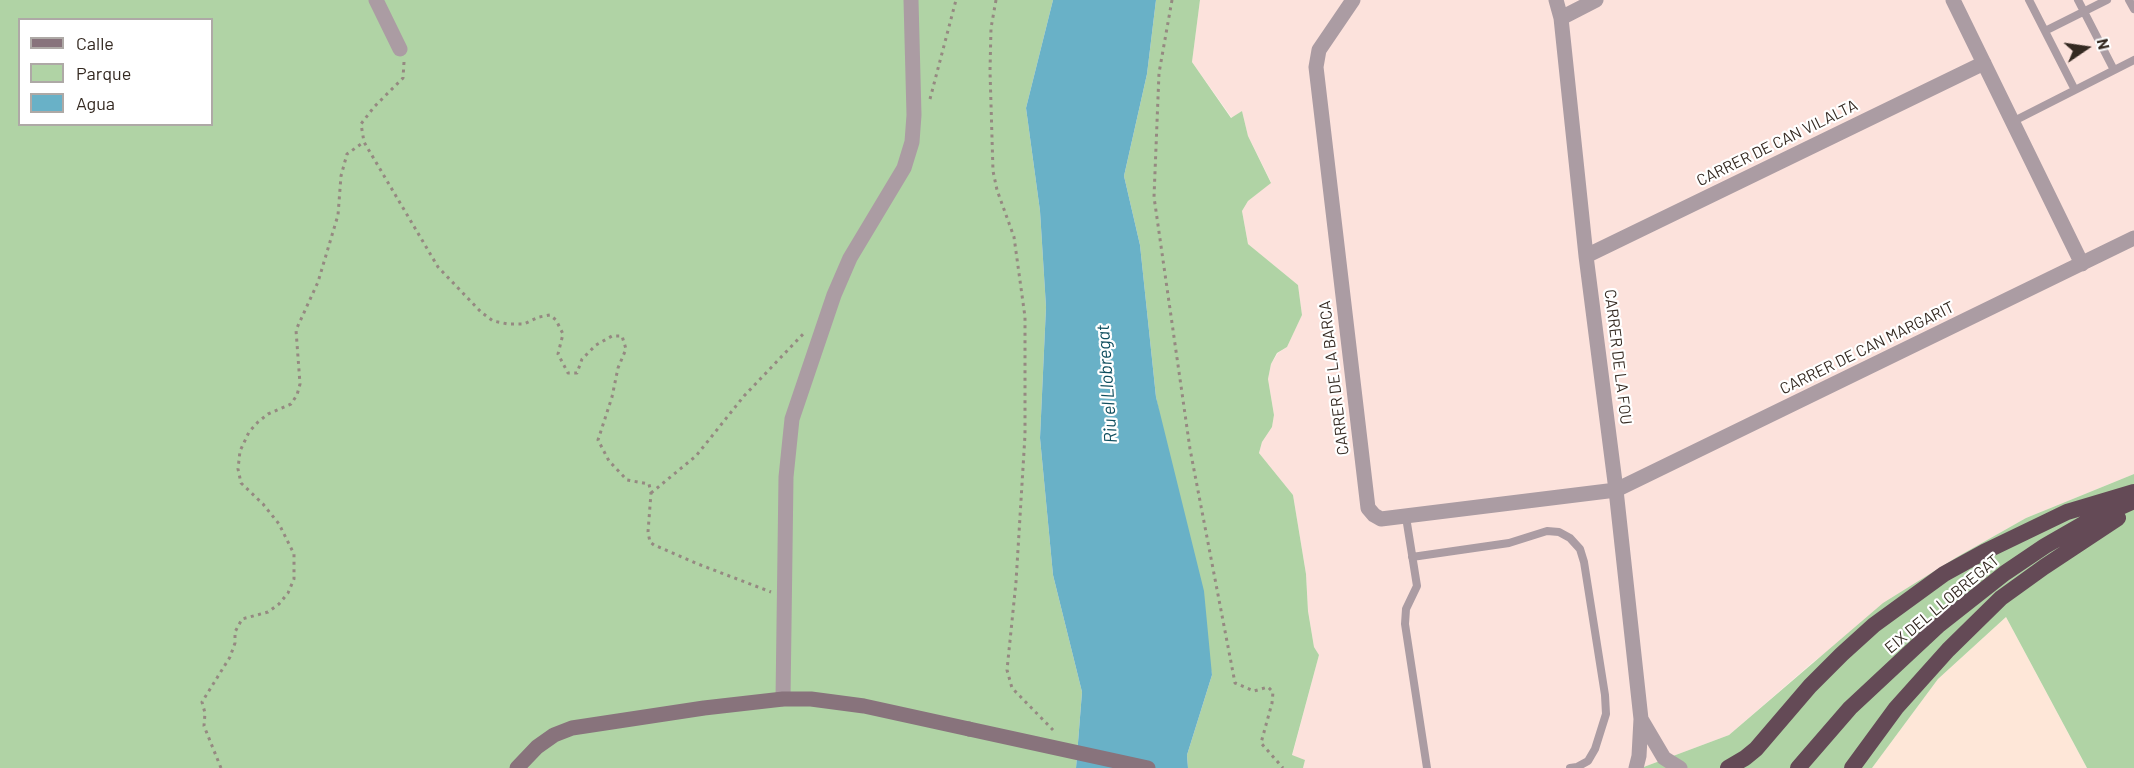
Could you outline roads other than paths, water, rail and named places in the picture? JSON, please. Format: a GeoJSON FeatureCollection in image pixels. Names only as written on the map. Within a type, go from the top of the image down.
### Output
{"type":"FeatureCollection","features":[{"type":"Feature","properties":{"kind":"highway"},"geometry":{"type":"LineString","coordinates":[[1728,768],[1756,749],[1810,687],[1874,625],[1944,574],[2067,512],[2134,492]]}},
{"type":"Feature","properties":{"kind":"highway","name":"EIX DEL LLOBREGAT"},"geometry":{"type":"LineString","coordinates":[[1798,768],[1850,708],[1947,618],[2005,573],[2045,546],[2134,501]]}},
{"type":"Feature","properties":{"kind":"highway"},"geometry":{"type":"LineString","coordinates":[[1852,768],[1896,708],[1948,650],[2001,598],[2134,508]]}},
{"type":"Feature","properties":{"kind":"main road"},"geometry":{"type":"LineString","coordinates":[[518,768],[537,747],[554,735],[572,728],[682,711],[783,699],[811,699],[864,706],[1148,768]]}},
{"type":"Feature","properties":{"kind":"street"},"geometry":{"type":"LineString","coordinates":[[376,0],[400,49]]}},
{"type":"Feature","properties":{"kind":"street"},"geometry":{"type":"LineString","coordinates":[[783,699],[786,477],[792,419],[850,258],[904,168],[912,142],[914,115],[911,0]]}},
{"type":"Feature","properties":{"kind":"street","name":"CARRER DE LA BARCA"},"geometry":{"type":"LineString","coordinates":[[1353,0],[1319,50],[1316,67],[1368,508],[1381,519],[1616,490]]}},
{"type":"Feature","properties":{"kind":"street","name":"CARRER DE LA FOU"},"geometry":{"type":"LineString","coordinates":[[1556,0],[1561,18],[1586,256],[1616,490],[1641,719],[1636,768]]}},
{"type":"Feature","properties":{"kind":"street"},"geometry":{"type":"LineString","coordinates":[[1561,18],[1596,0]]}},
{"type":"Feature","properties":{"kind":"street"},"geometry":{"type":"LineString","coordinates":[[1958,2],[1984,63],[2082,264]]}},
{"type":"Feature","properties":{"kind":"street","name":"CARRER DE CAN VILALTA"},"geometry":{"type":"LineString","coordinates":[[1586,256],[1984,63]]}},
{"type":"Feature","properties":{"kind":"street","name":"CARRER DE CAN MARGARIT"},"geometry":{"type":"LineString","coordinates":[[1616,490],[2134,238]]}},
{"type":"Feature","properties":{"kind":"street","name":"CARRER DE LA FOU"},"geometry":{"type":"LineString","coordinates":[[1641,719],[1664,758],[1680,768]]}},
{"type":"Feature","properties":{"kind":"lane"},"geometry":{"type":"LineString","coordinates":[[2029,0],[2075,90]]}},
{"type":"Feature","properties":{"kind":"lane"},"geometry":{"type":"LineString","coordinates":[[2078,0],[2114,70]]}},
{"type":"Feature","properties":{"kind":"lane"},"geometry":{"type":"LineString","coordinates":[[2045,31],[2107,0]]}},
{"type":"Feature","properties":{"kind":"lane"},"geometry":{"type":"LineString","coordinates":[[2129,0],[2134,9]]}},
{"type":"Feature","properties":{"kind":"lane"},"geometry":{"type":"LineString","coordinates":[[2013,122],[2134,60]]}},
{"type":"Feature","properties":{"kind":"lane"},"geometry":{"type":"LineString","coordinates":[[1406,517],[1417,586],[1406,609],[1405,624],[1427,768]]}},
{"type":"Feature","properties":{"kind":"lane"},"geometry":{"type":"LineString","coordinates":[[1412,557],[1509,543],[1547,531],[1559,532],[1570,538],[1580,549],[1605,695],[1606,714],[1595,750],[1588,761],[1570,768]]}},
{"type":"Feature","properties":{"kind":"water","name":"Riu el Llobregat"},"geometry":{"type":"Polygon","coordinates":[[[1053,0],[1156,0],[1147,74],[1124,176],[1140,245],[1156,397],[1204,591],[1212,675],[1187,755],[1188,768],[1076,768],[1082,692],[1053,575],[1040,438],[1046,307],[1040,211],[1026,108],[1053,0]]]}}]}
